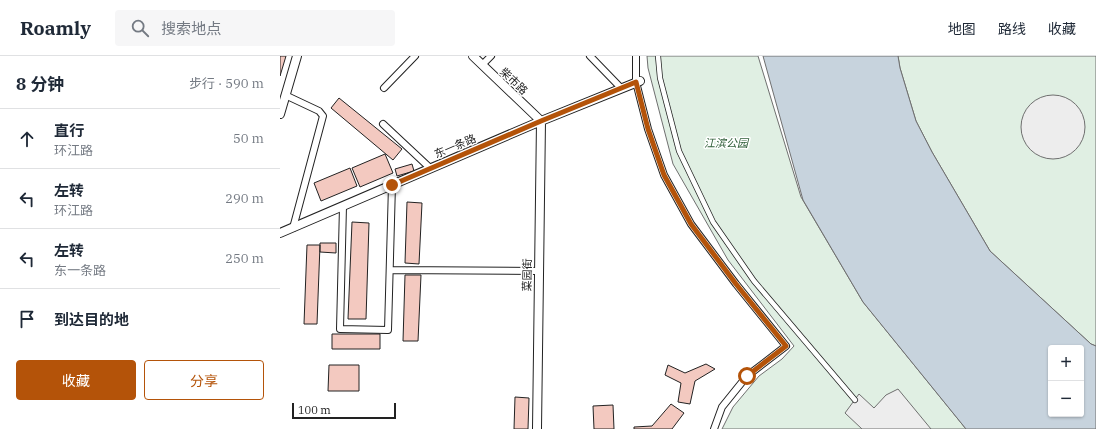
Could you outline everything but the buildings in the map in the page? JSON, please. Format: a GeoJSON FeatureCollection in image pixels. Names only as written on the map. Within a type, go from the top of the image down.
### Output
{"type":"FeatureCollection","features":[{"type":"Feature","properties":{"kind":"street"},"geometry":{"type":"LineString","coordinates":[[280,114],[297,56]]}},
{"type":"Feature","properties":{"kind":"street"},"geometry":{"type":"LineString","coordinates":[[384,88],[415,56]]}},
{"type":"Feature","properties":{"kind":"street","name":"柴市路"},"geometry":{"type":"LineString","coordinates":[[473,56],[541,121]]}},
{"type":"Feature","properties":{"kind":"street"},"geometry":{"type":"LineString","coordinates":[[482,65],[491,56]]}},
{"type":"Feature","properties":{"kind":"street"},"geometry":{"type":"LineString","coordinates":[[590,56],[596,59],[621,88]]}},
{"type":"Feature","properties":{"kind":"street"},"geometry":{"type":"LineString","coordinates":[[636,56],[638,81],[648,129],[664,175],[691,224],[736,284],[786,346],[747,376],[722,407],[714,429]]}},
{"type":"Feature","properties":{"kind":"street"},"geometry":{"type":"LineString","coordinates":[[658,56],[660,78],[679,151],[713,222],[754,281],[855,400]]}},
{"type":"Feature","properties":{"kind":"street","name":"东一条路"},"geometry":{"type":"LineString","coordinates":[[280,233],[430,168],[638,81]]}},
{"type":"Feature","properties":{"kind":"street"},"geometry":{"type":"LineString","coordinates":[[286,95],[319,111],[322,116],[293,228]]}},
{"type":"Feature","properties":{"kind":"street","name":"菜园街"},"geometry":{"type":"LineString","coordinates":[[537,429],[541,121]]}},
{"type":"Feature","properties":{"kind":"street"},"geometry":{"type":"LineString","coordinates":[[384,124],[430,168]]}},
{"type":"Feature","properties":{"kind":"street"},"geometry":{"type":"LineString","coordinates":[[343,206],[340,329],[388,330],[392,185]]}},
{"type":"Feature","properties":{"kind":"street"},"geometry":{"type":"LineString","coordinates":[[390,270],[538,271]]}},
{"type":"Feature","properties":{"kind":"green space","name":"江滨公园"},"geometry":{"type":"Polygon","coordinates":[[[647,56],[758,56],[801,197],[863,302],[966,429],[722,429],[733,407],[759,376],[782,359],[794,346],[728,260],[673,164],[648,68],[647,56]]]}},
{"type":"Feature","properties":{"kind":"green space"},"geometry":{"type":"Polygon","coordinates":[[[898,56],[1096,56],[1096,346],[1091,344],[990,251],[932,152],[916,121],[900,68],[898,56]]]}},
{"type":"Feature","properties":{"kind":"shaded area"},"geometry":{"type":"Polygon","coordinates":[[[763,56],[898,56],[900,68],[916,121],[932,152],[990,251],[1091,344],[1096,346],[1096,429],[966,429],[863,302],[803,200],[763,56]]]}},
{"type":"Feature","properties":{"kind":"shaded area"},"geometry":{"type":"Polygon","coordinates":[[[1053,95],[1065,97],[1076,104],[1083,115],[1085,127],[1083,139],[1076,150],[1065,157],[1053,159],[1041,157],[1030,150],[1023,139],[1021,127],[1023,115],[1030,104],[1041,97],[1053,95]]]}},
{"type":"Feature","properties":{"kind":"shaded area"},"geometry":{"type":"Polygon","coordinates":[[[898,389],[931,429],[862,429],[845,413],[859,394],[874,408],[886,395],[898,389]]]}},
{"type":"Feature","properties":{"kind":"route"},"geometry":{"type":"LineString","coordinates":[[392,185],[636,82],[648,129],[664,175],[691,224],[736,284],[786,346],[747,376]]}}]}
